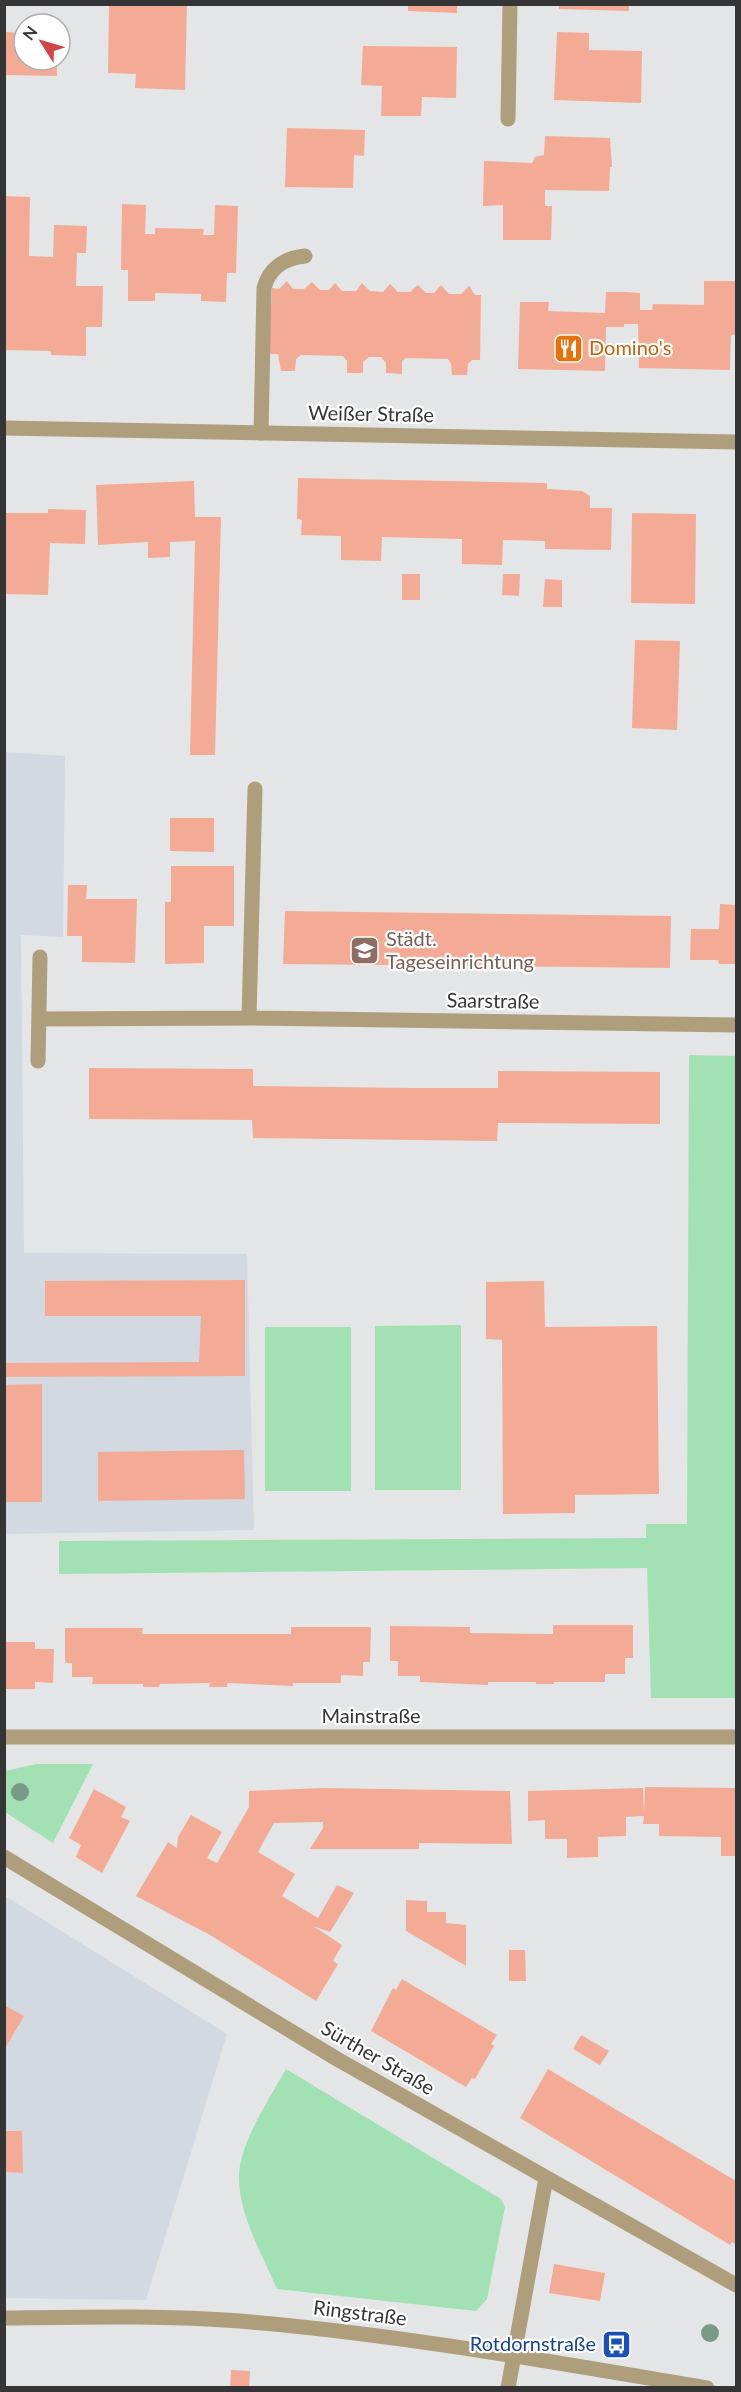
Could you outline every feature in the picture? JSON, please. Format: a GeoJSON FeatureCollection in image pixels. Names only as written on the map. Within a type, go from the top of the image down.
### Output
{"type":"FeatureCollection","features":[{"type":"Feature","properties":{"kind":"street"},"geometry":{"type":"LineString","coordinates":[[508,118],[510,4]]}},
{"type":"Feature","properties":{"kind":"street"},"geometry":{"type":"LineString","coordinates":[[261,433],[266,279],[284,261],[305,256]]}},
{"type":"Feature","properties":{"kind":"street","name":"Weißer Straße"},"geometry":{"type":"LineString","coordinates":[[4,428],[736,442]]}},
{"type":"Feature","properties":{"kind":"street"},"geometry":{"type":"LineString","coordinates":[[249,1018],[255,789]]}},
{"type":"Feature","properties":{"kind":"street"},"geometry":{"type":"LineString","coordinates":[[38,1061],[40,957]]}},
{"type":"Feature","properties":{"kind":"street","name":"Saarstraße"},"geometry":{"type":"LineString","coordinates":[[39,1019],[249,1018],[736,1025]]}},
{"type":"Feature","properties":{"kind":"street","name":"Mainstraße"},"geometry":{"type":"LineString","coordinates":[[4,1737],[736,1737]]}},
{"type":"Feature","properties":{"kind":"street","name":"Sürther Straße"},"geometry":{"type":"LineString","coordinates":[[4,1857],[337,2059],[736,2285]]}},
{"type":"Feature","properties":{"kind":"street"},"geometry":{"type":"LineString","coordinates":[[508,2388],[546,2178]]}},
{"type":"Feature","properties":{"kind":"street","name":"Ringstraße"},"geometry":{"type":"LineString","coordinates":[[4,2318],[145,2317],[239,2321],[344,2332],[513,2356],[707,2388]]}},
{"type":"Feature","properties":{"kind":"shaded area"},"geometry":{"type":"Polygon","coordinates":[[[4,752],[65,756],[63,937],[21,935],[24,1253],[247,1254],[254,1530],[5,1534],[4,752]]]}},
{"type":"Feature","properties":{"kind":"shaded area"},"geometry":{"type":"Polygon","coordinates":[[[5,1896],[227,2034],[146,2300],[5,2298],[5,1896]]]}},
{"type":"Feature","properties":{"kind":"green space"},"geometry":{"type":"Polygon","coordinates":[[[689,1055],[736,1056],[736,1698],[651,1698],[647,1568],[59,1574],[59,1541],[646,1538],[646,1524],[687,1524],[689,1055]]]}},
{"type":"Feature","properties":{"kind":"green space"},"geometry":{"type":"Polygon","coordinates":[[[461,1325],[461,1490],[375,1490],[375,1326],[461,1325]]]}},
{"type":"Feature","properties":{"kind":"green space"},"geometry":{"type":"Polygon","coordinates":[[[265,1327],[351,1327],[351,1491],[265,1491],[265,1327]]]}},
{"type":"Feature","properties":{"kind":"green space"},"geometry":{"type":"Polygon","coordinates":[[[36,1764],[93,1764],[53,1843],[5,1812],[5,1771],[36,1764]]]}},
{"type":"Feature","properties":{"kind":"green space"},"geometry":{"type":"Polygon","coordinates":[[[286,2069],[501,2199],[505,2207],[487,2299],[476,2311],[277,2289],[258,2248],[242,2204],[239,2175],[250,2135],[286,2069]]]}},
{"type":"Feature","properties":{"kind":"building"},"geometry":{"type":"Polygon","coordinates":[[[109,4],[187,4],[185,90],[135,88],[136,74],[108,73],[109,4]]]}},
{"type":"Feature","properties":{"kind":"building"},"geometry":{"type":"Polygon","coordinates":[[[408,4],[457,4],[457,13],[408,11],[408,4]]]}},
{"type":"Feature","properties":{"kind":"building"},"geometry":{"type":"Polygon","coordinates":[[[559,4],[629,4],[629,11],[559,9],[559,4]]]}},
{"type":"Feature","properties":{"kind":"building"},"geometry":{"type":"Polygon","coordinates":[[[4,32],[12,32],[12,72],[57,72],[57,76],[4,75],[4,32]]]}},
{"type":"Feature","properties":{"kind":"building"},"geometry":{"type":"Polygon","coordinates":[[[557,32],[589,33],[589,50],[642,51],[641,103],[554,100],[557,32]]]}},
{"type":"Feature","properties":{"kind":"building"},"geometry":{"type":"Polygon","coordinates":[[[363,46],[457,47],[456,98],[422,97],[421,116],[381,116],[382,86],[361,85],[363,46]]]}},
{"type":"Feature","properties":{"kind":"building"},"geometry":{"type":"Polygon","coordinates":[[[287,128],[365,130],[364,156],[354,155],[353,188],[285,187],[287,128]]]}},
{"type":"Feature","properties":{"kind":"building"},"geometry":{"type":"Polygon","coordinates":[[[545,136],[610,138],[612,167],[610,167],[609,191],[545,190],[545,206],[552,206],[551,240],[503,240],[503,205],[483,206],[484,161],[532,163],[535,157],[544,155],[545,136]]]}},
{"type":"Feature","properties":{"kind":"building"},"geometry":{"type":"Polygon","coordinates":[[[4,196],[30,197],[29,256],[53,257],[54,225],[87,226],[86,253],[77,253],[76,286],[103,286],[102,327],[86,327],[86,356],[51,355],[51,351],[4,350],[4,196]]]}},
{"type":"Feature","properties":{"kind":"building"},"geometry":{"type":"Polygon","coordinates":[[[122,204],[146,205],[145,234],[155,234],[155,228],[204,229],[203,235],[214,235],[215,205],[238,206],[236,273],[227,273],[226,302],[201,301],[201,294],[155,293],[155,301],[128,301],[128,270],[121,270],[122,204]]]}},
{"type":"Feature","properties":{"kind":"building"},"geometry":{"type":"Polygon","coordinates":[[[287,281],[293,289],[304,289],[312,282],[320,290],[329,290],[335,283],[342,291],[356,291],[362,283],[370,291],[383,292],[390,284],[398,292],[410,292],[418,285],[426,293],[434,293],[441,285],[449,294],[461,294],[469,286],[475,295],[481,295],[480,360],[472,360],[468,364],[467,375],[452,375],[448,359],[406,358],[402,361],[402,374],[386,373],[386,363],[381,357],[369,357],[363,362],[363,373],[347,373],[347,361],[343,356],[301,355],[296,359],[295,371],[281,371],[278,354],[269,354],[272,288],[279,289],[287,281]]]}},
{"type":"Feature","properties":{"kind":"building"},"geometry":{"type":"Polygon","coordinates":[[[704,281],[736,281],[736,335],[731,335],[730,370],[639,368],[638,324],[606,327],[605,371],[518,369],[520,302],[549,302],[548,311],[605,313],[606,292],[625,292],[640,293],[640,310],[652,310],[653,304],[704,305],[704,281]]]}},
{"type":"Feature","properties":{"kind":"building"},"geometry":{"type":"Polygon","coordinates":[[[298,478],[547,483],[547,489],[582,491],[590,496],[590,508],[612,508],[611,550],[545,549],[545,541],[503,540],[502,565],[462,564],[462,539],[382,537],[381,561],[341,560],[341,536],[301,535],[302,520],[297,519],[298,478]]]}},
{"type":"Feature","properties":{"kind":"building"},"geometry":{"type":"Polygon","coordinates":[[[194,481],[195,517],[221,517],[215,755],[190,755],[195,541],[170,542],[170,557],[148,558],[148,542],[98,545],[96,485],[194,481]]]}},
{"type":"Feature","properties":{"kind":"building"},"geometry":{"type":"Polygon","coordinates":[[[48,509],[86,510],[85,544],[50,543],[48,595],[4,594],[4,513],[48,513],[48,509]]]}},
{"type":"Feature","properties":{"kind":"building"},"geometry":{"type":"Polygon","coordinates":[[[632,513],[696,514],[695,604],[631,603],[632,513]]]}},
{"type":"Feature","properties":{"kind":"building"},"geometry":{"type":"Polygon","coordinates":[[[402,574],[420,574],[420,600],[402,600],[402,574]]]}},
{"type":"Feature","properties":{"kind":"building"},"geometry":{"type":"Polygon","coordinates":[[[503,574],[520,574],[519,596],[502,595],[503,574]]]}},
{"type":"Feature","properties":{"kind":"building"},"geometry":{"type":"Polygon","coordinates":[[[545,579],[562,580],[562,607],[543,607],[545,579]]]}},
{"type":"Feature","properties":{"kind":"building"},"geometry":{"type":"Polygon","coordinates":[[[635,640],[680,641],[677,730],[632,728],[635,640]]]}},
{"type":"Feature","properties":{"kind":"building"},"geometry":{"type":"Polygon","coordinates":[[[170,818],[214,818],[214,852],[170,851],[170,818]]]}},
{"type":"Feature","properties":{"kind":"building"},"geometry":{"type":"Polygon","coordinates":[[[171,866],[234,866],[234,926],[204,926],[204,963],[165,964],[165,902],[171,902],[171,866]]]}},
{"type":"Feature","properties":{"kind":"building"},"geometry":{"type":"Polygon","coordinates":[[[68,885],[87,885],[86,899],[137,899],[135,963],[82,962],[82,936],[67,936],[68,885]]]}},
{"type":"Feature","properties":{"kind":"building"},"geometry":{"type":"Polygon","coordinates":[[[720,904],[736,905],[736,964],[719,964],[718,960],[690,960],[691,929],[719,929],[720,904]]]}},
{"type":"Feature","properties":{"kind":"building"},"geometry":{"type":"Polygon","coordinates":[[[285,911],[671,916],[670,968],[283,964],[285,911]]]}},
{"type":"Feature","properties":{"kind":"building"},"geometry":{"type":"Polygon","coordinates":[[[89,1068],[253,1069],[253,1086],[416,1088],[498,1088],[498,1071],[660,1072],[660,1124],[498,1123],[497,1141],[253,1138],[252,1120],[89,1119],[89,1068]]]}},
{"type":"Feature","properties":{"kind":"building"},"geometry":{"type":"Polygon","coordinates":[[[245,1280],[245,1376],[4,1377],[4,1363],[199,1362],[201,1316],[45,1316],[45,1281],[245,1280]]]}},
{"type":"Feature","properties":{"kind":"building"},"geometry":{"type":"Polygon","coordinates":[[[544,1281],[545,1327],[657,1326],[659,1494],[575,1495],[575,1513],[503,1514],[502,1340],[486,1339],[486,1282],[544,1281]]]}},
{"type":"Feature","properties":{"kind":"building"},"geometry":{"type":"Polygon","coordinates":[[[42,1384],[42,1502],[4,1502],[4,1385],[42,1384]]]}},
{"type":"Feature","properties":{"kind":"building"},"geometry":{"type":"Polygon","coordinates":[[[244,1450],[245,1499],[98,1501],[98,1452],[244,1450]]]}},
{"type":"Feature","properties":{"kind":"building"},"geometry":{"type":"Polygon","coordinates":[[[553,1625],[633,1625],[633,1658],[625,1658],[625,1674],[605,1674],[605,1682],[554,1682],[554,1684],[488,1682],[488,1685],[420,1682],[420,1676],[398,1676],[398,1661],[390,1661],[390,1626],[470,1627],[470,1633],[553,1634],[553,1625]]]}},
{"type":"Feature","properties":{"kind":"building"},"geometry":{"type":"Polygon","coordinates":[[[291,1627],[371,1627],[370,1662],[363,1662],[363,1676],[341,1675],[341,1683],[293,1683],[293,1686],[227,1683],[227,1687],[209,1687],[210,1683],[160,1684],[159,1687],[143,1687],[143,1684],[92,1684],[93,1677],[72,1677],[72,1663],[65,1663],[65,1628],[143,1628],[142,1634],[291,1634],[291,1627]]]}},
{"type":"Feature","properties":{"kind":"building"},"geometry":{"type":"Polygon","coordinates":[[[4,1642],[35,1642],[35,1649],[54,1649],[53,1683],[35,1682],[35,1689],[4,1689],[4,1642]]]}},
{"type":"Feature","properties":{"kind":"building"},"geometry":{"type":"Polygon","coordinates":[[[645,1787],[736,1788],[736,1856],[721,1856],[721,1837],[659,1836],[659,1824],[643,1824],[644,1816],[626,1817],[626,1836],[598,1837],[598,1857],[567,1858],[567,1839],[545,1839],[545,1820],[528,1821],[528,1791],[643,1788],[644,1813],[645,1787]]]}},
{"type":"Feature","properties":{"kind":"building"},"geometry":{"type":"Polygon","coordinates":[[[323,1788],[510,1791],[512,1844],[419,1843],[419,1849],[310,1849],[323,1828],[323,1822],[274,1823],[258,1852],[295,1874],[282,1896],[318,1918],[337,1885],[354,1893],[330,1932],[313,1926],[342,1945],[333,1961],[338,1964],[316,2001],[210,1935],[136,1896],[168,1842],[177,1848],[178,1837],[191,1815],[222,1832],[207,1858],[217,1863],[249,1807],[249,1791],[323,1788]]]}},
{"type":"Feature","properties":{"kind":"building"},"geometry":{"type":"Polygon","coordinates":[[[94,1789],[126,1807],[121,1817],[130,1821],[102,1873],[76,1857],[81,1845],[69,1838],[94,1789]]]}},
{"type":"Feature","properties":{"kind":"building"},"geometry":{"type":"Polygon","coordinates":[[[406,1900],[427,1901],[427,1912],[446,1912],[446,1923],[466,1925],[466,1966],[406,1931],[406,1900]]]}},
{"type":"Feature","properties":{"kind":"building"},"geometry":{"type":"Polygon","coordinates":[[[509,1950],[525,1950],[526,1981],[509,1981],[509,1950]]]}},
{"type":"Feature","properties":{"kind":"building"},"geometry":{"type":"Polygon","coordinates":[[[402,1979],[497,2035],[491,2044],[494,2046],[475,2079],[472,2078],[466,2087],[371,2031],[393,1988],[396,1990],[402,1979]]]}},
{"type":"Feature","properties":{"kind":"building"},"geometry":{"type":"Polygon","coordinates":[[[4,2005],[24,2016],[4,2050],[4,2005]]]}},
{"type":"Feature","properties":{"kind":"building"},"geometry":{"type":"Polygon","coordinates":[[[581,2035],[609,2051],[600,2065],[573,2049],[581,2035]]]}},
{"type":"Feature","properties":{"kind":"building"},"geometry":{"type":"Polygon","coordinates":[[[548,2069],[736,2181],[736,2245],[732,2242],[730,2245],[520,2118],[548,2069]]]}},
{"type":"Feature","properties":{"kind":"building"},"geometry":{"type":"Polygon","coordinates":[[[4,2131],[22,2131],[23,2173],[4,2172],[4,2131]]]}},
{"type":"Feature","properties":{"kind":"building"},"geometry":{"type":"Polygon","coordinates":[[[554,2264],[605,2273],[600,2301],[549,2293],[554,2264]]]}},
{"type":"Feature","properties":{"kind":"building"},"geometry":{"type":"Polygon","coordinates":[[[231,2370],[250,2371],[249,2388],[230,2388],[231,2370]]]}},
{"type":"Feature","properties":{"kind":"place","name":"Domino's"},"geometry":{"type":"Point","coordinates":[568,348]}},
{"type":"Feature","properties":{"kind":"place","name":"Städt. Tageseinrichtung"},"geometry":{"type":"Point","coordinates":[365,950]}},
{"type":"Feature","properties":{"kind":"place","name":"Rotdornstraße"},"geometry":{"type":"Point","coordinates":[617,2344]}}]}
